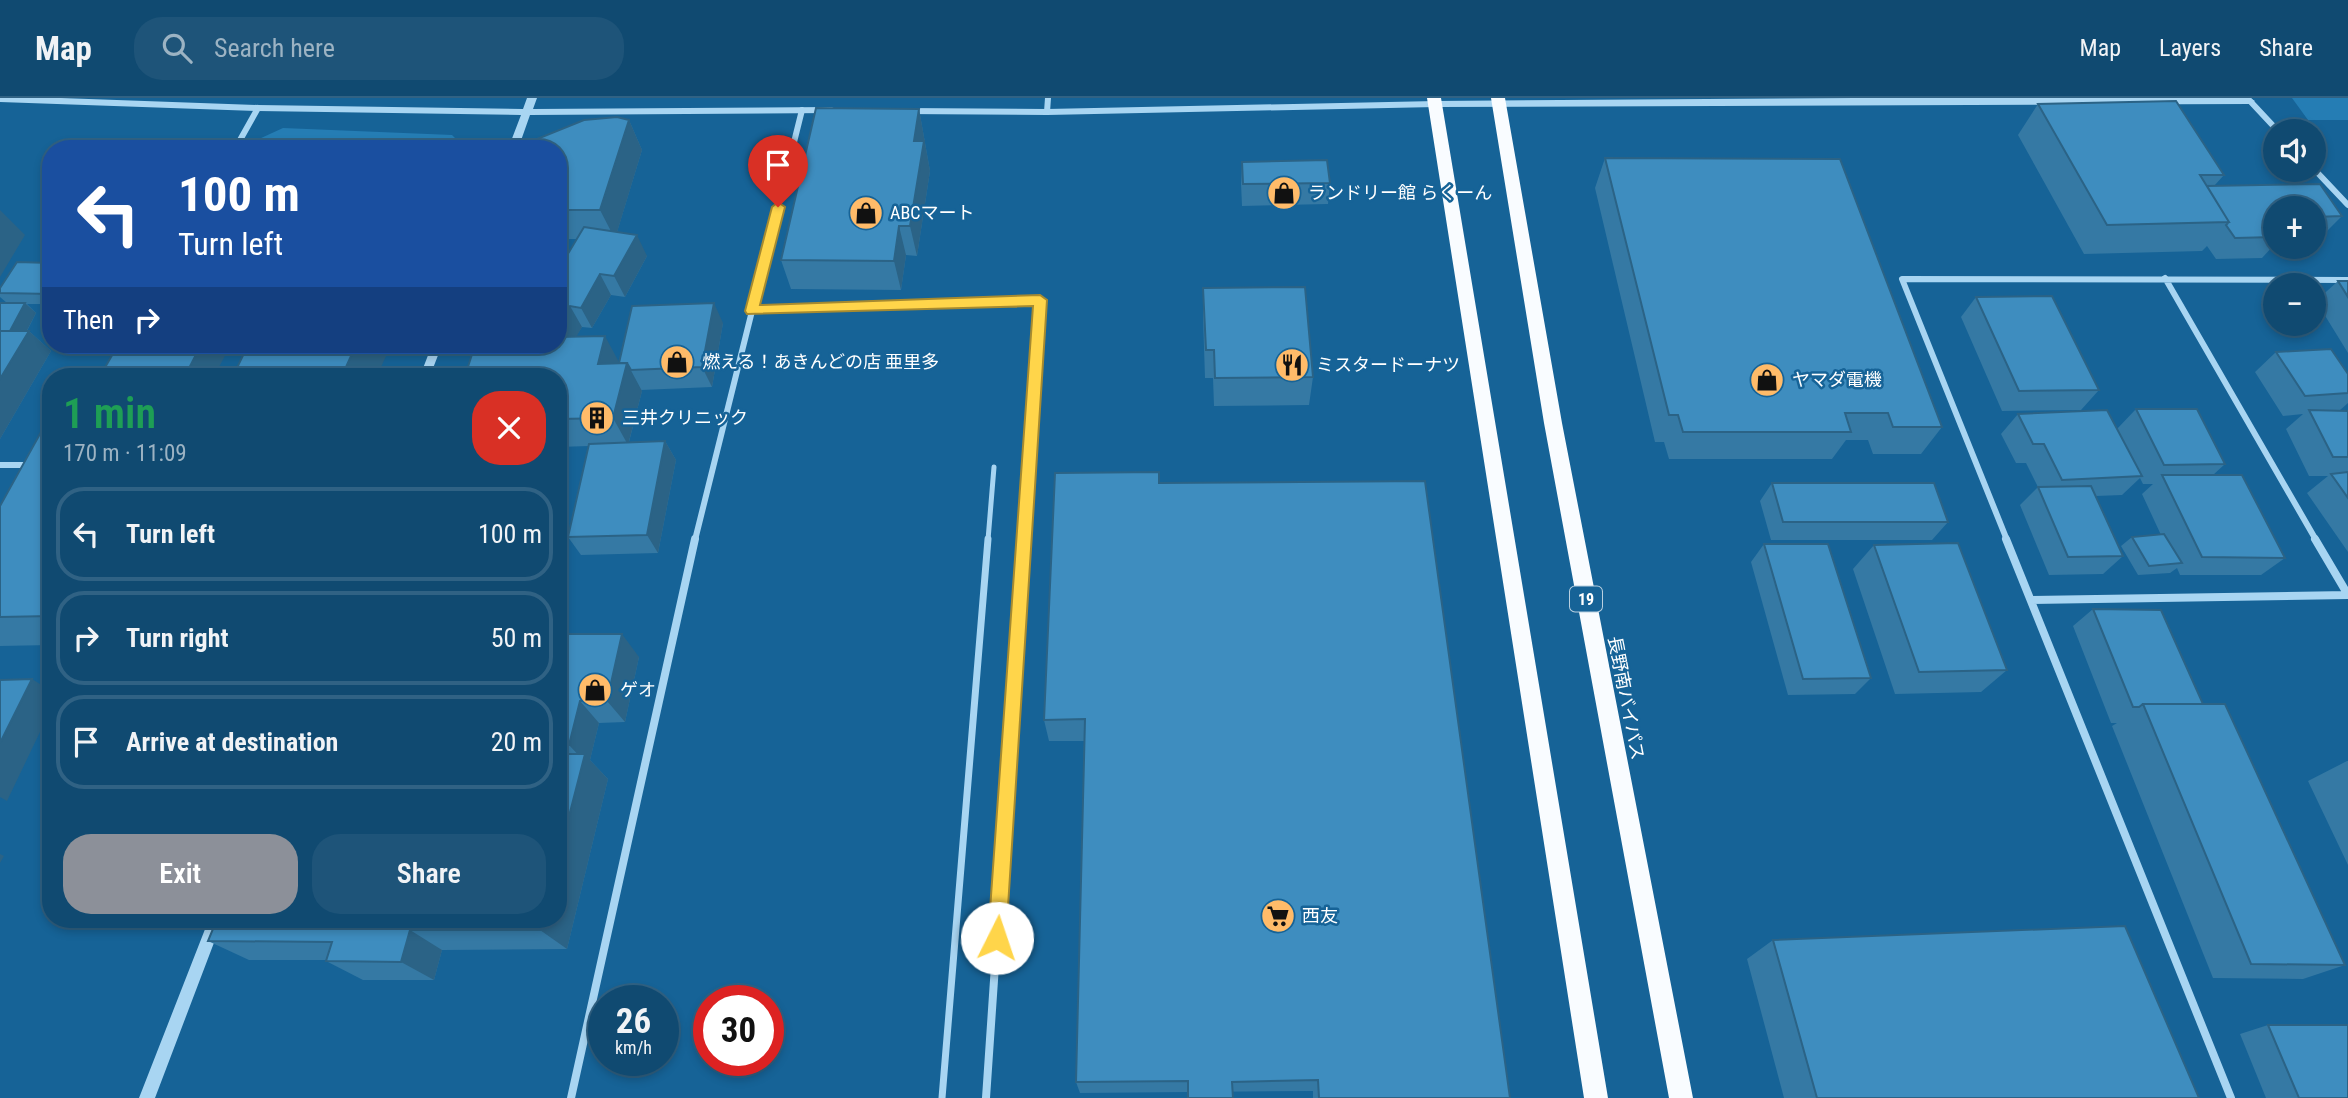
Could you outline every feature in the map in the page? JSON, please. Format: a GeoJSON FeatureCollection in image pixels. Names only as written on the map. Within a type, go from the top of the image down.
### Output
{"type":"FeatureCollection","features":[{"type":"Feature","properties":{"kind":"highway"},"geometry":{"type":"LineString","coordinates":[[1435,101],[1597,1098]]}},
{"type":"Feature","properties":{"kind":"highway","name":"長野南バイパス"},"geometry":{"type":"LineString","coordinates":[[1499,102],[1553,423],[1681,1098]]}},
{"type":"Feature","properties":{"kind":"street"},"geometry":{"type":"LineString","coordinates":[[516,140],[532,98]]}},
{"type":"Feature","properties":{"kind":"street"},"geometry":{"type":"LineString","coordinates":[[1046,112],[1048,98]]}},
{"type":"Feature","properties":{"kind":"street"},"geometry":{"type":"LineString","coordinates":[[0,99],[258,108],[527,112],[842,111]]}},
{"type":"Feature","properties":{"kind":"street"},"geometry":{"type":"LineString","coordinates":[[897,111],[1046,112],[1435,101],[2249,99],[2267,119]]}},
{"type":"Feature","properties":{"kind":"street"},"geometry":{"type":"LineString","coordinates":[[240,140],[258,108]]}},
{"type":"Feature","properties":{"kind":"street"},"geometry":{"type":"LineString","coordinates":[[570,1098],[711,466],[802,110]]}},
{"type":"Feature","properties":{"kind":"street"},"geometry":{"type":"LineString","coordinates":[[2326,182],[2348,205]]}},
{"type":"Feature","properties":{"kind":"street"},"geometry":{"type":"LineString","coordinates":[[2031,600],[2348,595],[2165,278]]}},
{"type":"Feature","properties":{"kind":"street"},"geometry":{"type":"LineString","coordinates":[[2231,1098],[1902,279],[2348,280]]}},
{"type":"Feature","properties":{"kind":"street"},"geometry":{"type":"LineString","coordinates":[[752,311],[1040,300],[986,1098]]}},
{"type":"Feature","properties":{"kind":"street"},"geometry":{"type":"LineString","coordinates":[[0,465],[42,465]]}},
{"type":"Feature","properties":{"kind":"street"},"geometry":{"type":"LineString","coordinates":[[942,1098],[994,467]]}},
{"type":"Feature","properties":{"kind":"street"},"geometry":{"type":"LineString","coordinates":[[147,1098],[213,928]]}},
{"type":"Feature","properties":{"kind":"shaded area"},"geometry":{"type":"Polygon","coordinates":[[[2292,98],[2348,98],[2348,120],[2307,119],[2292,98]]]}},
{"type":"Feature","properties":{"kind":"shaded area"},"geometry":{"type":"Polygon","coordinates":[[[283,128],[452,135],[457,140],[258,140],[283,128]]]}},
{"type":"Feature","properties":{"kind":"building"},"geometry":{"type":"Polygon","coordinates":[[[2176,101],[2224,175],[2200,175],[2229,222],[2107,225],[2038,104],[2176,101]]]}},
{"type":"Feature","properties":{"kind":"building","name":"ABCマート"},"geometry":{"type":"Polygon","coordinates":[[[816,108],[919,109],[914,141],[924,141],[910,226],[899,226],[894,261],[781,260],[816,108]]]}},
{"type":"Feature","properties":{"kind":"building"},"geometry":{"type":"Polygon","coordinates":[[[617,117],[629,120],[600,210],[567,210],[567,140],[534,140],[584,120],[617,117]]]}},
{"type":"Feature","properties":{"kind":"building","name":"ヤマダ電機"},"geometry":{"type":"Polygon","coordinates":[[[1605,158],[1840,159],[1942,427],[1893,427],[1888,413],[1845,413],[1851,432],[1683,432],[1678,415],[1669,415],[1605,158]]]}},
{"type":"Feature","properties":{"kind":"building"},"geometry":{"type":"Polygon","coordinates":[[[1327,160],[1330,183],[1243,184],[1242,162],[1327,160]]]}},
{"type":"Feature","properties":{"kind":"building"},"geometry":{"type":"Polygon","coordinates":[[[2320,184],[2342,216],[2326,217],[2326,196],[2263,196],[2263,237],[2235,238],[2226,225],[2229,222],[2207,186],[2320,184]]]}},
{"type":"Feature","properties":{"kind":"building"},"geometry":{"type":"Polygon","coordinates":[[[584,227],[637,235],[614,276],[600,274],[581,308],[570,306],[567,311],[567,255],[584,227]]]}},
{"type":"Feature","properties":{"kind":"building"},"geometry":{"type":"Polygon","coordinates":[[[17,262],[42,263],[42,294],[0,293],[0,288],[17,262]]]}},
{"type":"Feature","properties":{"kind":"building"},"geometry":{"type":"Polygon","coordinates":[[[2338,281],[2348,281],[2348,297],[2338,281]]]}},
{"type":"Feature","properties":{"kind":"building"},"geometry":{"type":"Polygon","coordinates":[[[1305,287],[1313,377],[1215,378],[1214,350],[1206,350],[1203,288],[1305,287]]]}},
{"type":"Feature","properties":{"kind":"building"},"geometry":{"type":"Polygon","coordinates":[[[2052,296],[2099,390],[2019,391],[1976,297],[2052,296]]]}},
{"type":"Feature","properties":{"kind":"building"},"geometry":{"type":"Polygon","coordinates":[[[0,303],[25,303],[10,331],[0,331],[0,303]]]}},
{"type":"Feature","properties":{"kind":"building"},"geometry":{"type":"Polygon","coordinates":[[[714,303],[702,367],[631,370],[627,363],[619,363],[632,306],[714,303]]]}},
{"type":"Feature","properties":{"kind":"building"},"geometry":{"type":"Polygon","coordinates":[[[0,331],[29,331],[0,379],[0,331]]]}},
{"type":"Feature","properties":{"kind":"building"},"geometry":{"type":"Polygon","coordinates":[[[605,336],[598,364],[627,363],[613,418],[567,419],[567,368],[468,368],[472,354],[567,354],[567,337],[605,336]]]}},
{"type":"Feature","properties":{"kind":"building"},"geometry":{"type":"Polygon","coordinates":[[[2331,349],[2348,374],[2348,393],[2305,396],[2276,352],[2331,349]]]}},
{"type":"Feature","properties":{"kind":"building"},"geometry":{"type":"Polygon","coordinates":[[[113,354],[196,354],[189,368],[105,368],[113,354]]]}},
{"type":"Feature","properties":{"kind":"building"},"geometry":{"type":"Polygon","coordinates":[[[244,354],[352,354],[346,368],[237,368],[244,354]]]}},
{"type":"Feature","properties":{"kind":"building"},"geometry":{"type":"Polygon","coordinates":[[[2136,409],[2197,409],[2225,464],[2164,465],[2136,409]]]}},
{"type":"Feature","properties":{"kind":"building"},"geometry":{"type":"Polygon","coordinates":[[[2107,410],[2142,476],[2062,480],[2044,444],[2033,444],[2018,414],[2107,410]]]}},
{"type":"Feature","properties":{"kind":"building"},"geometry":{"type":"Polygon","coordinates":[[[2309,410],[2348,411],[2348,457],[2333,457],[2309,410]]]}},
{"type":"Feature","properties":{"kind":"building"},"geometry":{"type":"Polygon","coordinates":[[[42,430],[42,616],[0,617],[0,506],[42,430]]]}},
{"type":"Feature","properties":{"kind":"building"},"geometry":{"type":"Polygon","coordinates":[[[665,441],[647,535],[568,537],[589,444],[665,441]]]}},
{"type":"Feature","properties":{"kind":"building","name":"西友"},"geometry":{"type":"Polygon","coordinates":[[[1159,472],[1159,483],[1425,481],[1510,1098],[1319,1098],[1318,1080],[1232,1082],[1233,1098],[1188,1098],[1188,1081],[1076,1082],[1085,719],[1044,720],[1055,473],[1159,472]]]}},
{"type":"Feature","properties":{"kind":"building"},"geometry":{"type":"Polygon","coordinates":[[[2348,472],[2348,498],[2331,474],[2348,472]]]}},
{"type":"Feature","properties":{"kind":"building"},"geometry":{"type":"Polygon","coordinates":[[[2162,475],[2242,475],[2285,558],[2202,557],[2162,475]]]}},
{"type":"Feature","properties":{"kind":"building"},"geometry":{"type":"Polygon","coordinates":[[[1772,483],[1934,483],[1948,522],[1783,522],[1772,483]]]}},
{"type":"Feature","properties":{"kind":"building"},"geometry":{"type":"Polygon","coordinates":[[[2091,486],[2123,556],[2068,557],[2038,487],[2091,486]]]}},
{"type":"Feature","properties":{"kind":"building"},"geometry":{"type":"Polygon","coordinates":[[[2164,534],[2182,563],[2149,566],[2132,537],[2164,534]]]}},
{"type":"Feature","properties":{"kind":"building"},"geometry":{"type":"Polygon","coordinates":[[[1958,543],[2007,670],[1919,672],[1874,545],[1958,543]]]}},
{"type":"Feature","properties":{"kind":"building"},"geometry":{"type":"Polygon","coordinates":[[[1764,544],[1828,544],[1871,678],[1803,679],[1764,544]]]}},
{"type":"Feature","properties":{"kind":"building"},"geometry":{"type":"Polygon","coordinates":[[[2093,609],[2161,610],[2203,704],[2143,704],[2133,707],[2093,609]]]}},
{"type":"Feature","properties":{"kind":"building"},"geometry":{"type":"Polygon","coordinates":[[[567,634],[622,634],[607,701],[580,701],[569,745],[567,634]]]}},
{"type":"Feature","properties":{"kind":"building"},"geometry":{"type":"Polygon","coordinates":[[[32,679],[0,743],[0,680],[32,679]]]}},
{"type":"Feature","properties":{"kind":"building"},"geometry":{"type":"Polygon","coordinates":[[[2143,704],[2225,704],[2345,965],[2251,964],[2143,704]]]}},
{"type":"Feature","properties":{"kind":"building"},"geometry":{"type":"Polygon","coordinates":[[[567,754],[585,754],[567,824],[567,754]]]}},
{"type":"Feature","properties":{"kind":"building"},"geometry":{"type":"Polygon","coordinates":[[[2125,926],[2199,1098],[1817,1098],[1773,940],[2125,926]]]}},
{"type":"Feature","properties":{"kind":"building"},"geometry":{"type":"Polygon","coordinates":[[[213,928],[541,928],[410,930],[401,962],[326,961],[332,942],[208,941],[213,928]]]}},
{"type":"Feature","properties":{"kind":"building"},"geometry":{"type":"Polygon","coordinates":[[[2268,1025],[2348,1025],[2348,1098],[2299,1098],[2268,1025]]]}},
{"type":"Feature","properties":{"kind":"place","name":"ランドリー館 らくーん"},"geometry":{"type":"Point","coordinates":[1284,193]}},
{"type":"Feature","properties":{"kind":"place","name":"ABCマート"},"geometry":{"type":"Point","coordinates":[866,213]}},
{"type":"Feature","properties":{"kind":"place","name":"燃える！あきんどの店 亜里多"},"geometry":{"type":"Point","coordinates":[677,362]}},
{"type":"Feature","properties":{"kind":"place","name":"ミスタードーナツ"},"geometry":{"type":"Point","coordinates":[1292,365]}},
{"type":"Feature","properties":{"kind":"place","name":"ヤマダ電機"},"geometry":{"type":"Point","coordinates":[1767,380]}},
{"type":"Feature","properties":{"kind":"place","name":"三井クリニック"},"geometry":{"type":"Point","coordinates":[597,418]}},
{"type":"Feature","properties":{"kind":"place","name":"ゲオ"},"geometry":{"type":"Point","coordinates":[595,690]}},
{"type":"Feature","properties":{"kind":"place","name":"西友"},"geometry":{"type":"Point","coordinates":[1278,916]}},
{"type":"Feature","properties":{"kind":"route"},"geometry":{"type":"LineString","coordinates":[[778,207],[752,311],[1040,300],[997,938]]}}]}
